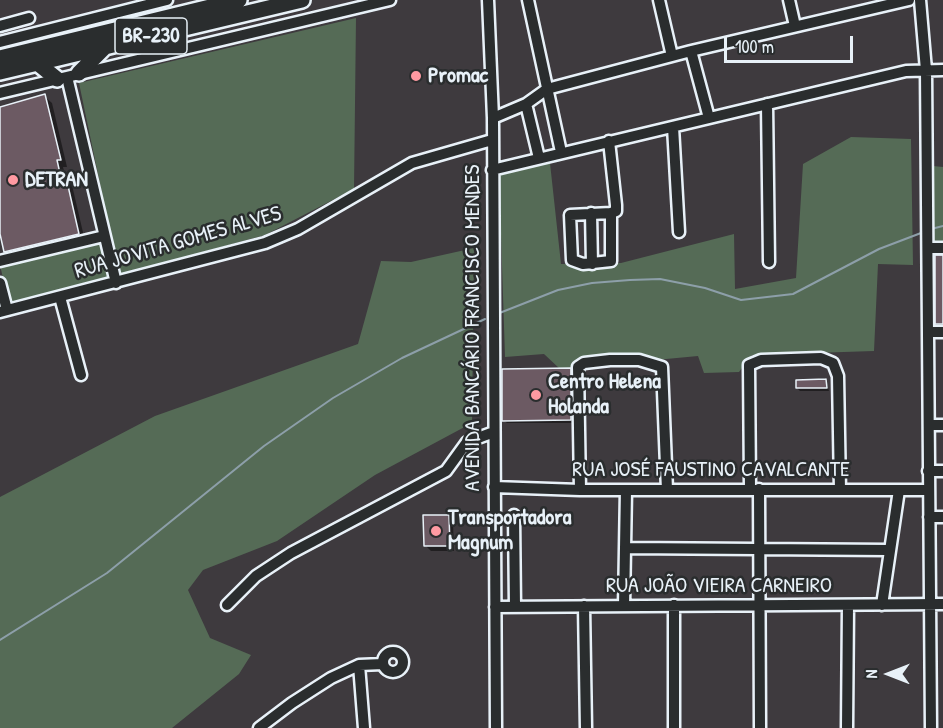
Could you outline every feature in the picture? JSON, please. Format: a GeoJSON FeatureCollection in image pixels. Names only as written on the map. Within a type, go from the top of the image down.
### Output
{"type":"FeatureCollection","features":[{"type":"Feature","properties":{"kind":"highway","name":"BR-230"},"geometry":{"type":"LineString","coordinates":[[0,58],[239,0]]}},
{"type":"Feature","properties":{"kind":"highway","name":"BR-230"},"geometry":{"type":"LineString","coordinates":[[0,72],[302,0]]}},
{"type":"Feature","properties":{"kind":"highway"},"geometry":{"type":"LineString","coordinates":[[36,62],[67,76],[106,46]]}},
{"type":"Feature","properties":{"kind":"street"},"geometry":{"type":"LineString","coordinates":[[0,42],[167,0]]}},
{"type":"Feature","properties":{"kind":"street"},"geometry":{"type":"LineString","coordinates":[[0,93],[390,0]]}},
{"type":"Feature","properties":{"kind":"street","name":"AVENIDA BANCÁRIO FRANCISCO MENDES"},"geometry":{"type":"LineString","coordinates":[[488,0],[493,118],[496,728]]}},
{"type":"Feature","properties":{"kind":"street"},"geometry":{"type":"LineString","coordinates":[[528,0],[561,152]]}},
{"type":"Feature","properties":{"kind":"street"},"geometry":{"type":"LineString","coordinates":[[659,0],[672,56]]}},
{"type":"Feature","properties":{"kind":"street"},"geometry":{"type":"LineString","coordinates":[[789,0],[795,26]]}},
{"type":"Feature","properties":{"kind":"street"},"geometry":{"type":"LineString","coordinates":[[493,118],[526,104],[547,88],[691,51],[909,0]]}},
{"type":"Feature","properties":{"kind":"street"},"geometry":{"type":"LineString","coordinates":[[920,0],[926,70],[929,425],[936,471],[928,490],[931,728]]}},
{"type":"Feature","properties":{"kind":"street"},"geometry":{"type":"LineString","coordinates":[[0,26],[29,18]]}},
{"type":"Feature","properties":{"kind":"street"},"geometry":{"type":"LineString","coordinates":[[691,51],[709,118]]}},
{"type":"Feature","properties":{"kind":"street"},"geometry":{"type":"LineString","coordinates":[[492,170],[906,71],[943,70]]}},
{"type":"Feature","properties":{"kind":"street"},"geometry":{"type":"LineString","coordinates":[[67,76],[116,283]]}},
{"type":"Feature","properties":{"kind":"street"},"geometry":{"type":"LineString","coordinates":[[526,104],[539,158]]}},
{"type":"Feature","properties":{"kind":"street"},"geometry":{"type":"LineString","coordinates":[[766,104],[769,261]]}},
{"type":"Feature","properties":{"kind":"street"},"geometry":{"type":"LineString","coordinates":[[673,126],[678,232]]}},
{"type":"Feature","properties":{"kind":"street","name":"RUA JOVITA GOMES ALVES"},"geometry":{"type":"LineString","coordinates":[[3,311],[265,243],[298,229],[412,163],[492,140]]}},
{"type":"Feature","properties":{"kind":"street"},"geometry":{"type":"LineString","coordinates":[[609,141],[616,211],[570,214],[570,256],[575,262],[592,264],[611,261],[611,213]]}},
{"type":"Feature","properties":{"kind":"street"},"geometry":{"type":"LineString","coordinates":[[591,213],[592,264]]}},
{"type":"Feature","properties":{"kind":"street","name":"RUA JOVITA GOMES ALVES"},"geometry":{"type":"LineString","coordinates":[[0,261],[104,236]]}},
{"type":"Feature","properties":{"kind":"street"},"geometry":{"type":"LineString","coordinates":[[928,248],[943,248]]}},
{"type":"Feature","properties":{"kind":"street"},"geometry":{"type":"LineString","coordinates":[[0,283],[3,311]]}},
{"type":"Feature","properties":{"kind":"street"},"geometry":{"type":"LineString","coordinates":[[60,297],[81,375]]}},
{"type":"Feature","properties":{"kind":"street"},"geometry":{"type":"LineString","coordinates":[[928,332],[943,332]]}},
{"type":"Feature","properties":{"kind":"street"},"geometry":{"type":"LineString","coordinates":[[760,728],[759,548],[749,365],[761,360],[827,358],[837,369],[840,490]]}},
{"type":"Feature","properties":{"kind":"street"},"geometry":{"type":"LineString","coordinates":[[580,490],[578,391],[580,365],[610,360],[639,360],[659,365],[664,385],[667,490]]}},
{"type":"Feature","properties":{"kind":"street"},"geometry":{"type":"LineString","coordinates":[[929,425],[943,425]]}},
{"type":"Feature","properties":{"kind":"street"},"geometry":{"type":"LineString","coordinates":[[227,605],[256,576],[282,559],[446,471],[467,442],[494,432]]}},
{"type":"Feature","properties":{"kind":"street","name":"RUA JOSÉ FAUSTINO CAVALCANTE"},"geometry":{"type":"LineString","coordinates":[[494,487],[580,490],[928,490]]}},
{"type":"Feature","properties":{"kind":"street"},"geometry":{"type":"LineString","coordinates":[[624,606],[626,490]]}},
{"type":"Feature","properties":{"kind":"street"},"geometry":{"type":"LineString","coordinates":[[882,605],[888,550],[899,490]]}},
{"type":"Feature","properties":{"kind":"street"},"geometry":{"type":"LineString","coordinates":[[514,515],[515,607]]}},
{"type":"Feature","properties":{"kind":"street"},"geometry":{"type":"LineString","coordinates":[[929,517],[943,517]]}},
{"type":"Feature","properties":{"kind":"street"},"geometry":{"type":"LineString","coordinates":[[626,548],[888,550]]}},
{"type":"Feature","properties":{"kind":"street","name":"RUA JOÃO VIEIRA CARNEIRO"},"geometry":{"type":"LineString","coordinates":[[495,608],[943,604]]}},
{"type":"Feature","properties":{"kind":"street"},"geometry":{"type":"LineString","coordinates":[[584,606],[586,728]]}},
{"type":"Feature","properties":{"kind":"street"},"geometry":{"type":"LineString","coordinates":[[674,606],[674,728]]}},
{"type":"Feature","properties":{"kind":"street"},"geometry":{"type":"LineString","coordinates":[[847,728],[848,606]]}},
{"type":"Feature","properties":{"kind":"street"},"geometry":{"type":"LineString","coordinates":[[259,728],[301,696],[331,678],[359,665],[383,664]]}},
{"type":"Feature","properties":{"kind":"street"},"geometry":{"type":"LineString","coordinates":[[359,665],[364,728]]}},
{"type":"Feature","properties":{"kind":"green space"},"geometry":{"type":"Polygon","coordinates":[[[356,18],[354,189],[265,235],[119,275],[79,83],[356,18]]]}},
{"type":"Feature","properties":{"kind":"green space"},"geometry":{"type":"Polygon","coordinates":[[[851,137],[911,139],[913,265],[878,264],[874,351],[752,355],[739,372],[704,373],[698,356],[560,369],[544,354],[505,357],[499,173],[550,163],[561,264],[621,263],[734,234],[735,289],[796,278],[803,164],[851,137]]]}},
{"type":"Feature","properties":{"kind":"green space"},"geometry":{"type":"Polygon","coordinates":[[[933,166],[943,167],[943,244],[933,244],[933,166]]]}},
{"type":"Feature","properties":{"kind":"green space"},"geometry":{"type":"Polygon","coordinates":[[[102,241],[112,280],[9,305],[0,265],[102,241]]]}},
{"type":"Feature","properties":{"kind":"green space"},"geometry":{"type":"Polygon","coordinates":[[[474,248],[472,423],[375,475],[277,541],[203,570],[188,590],[210,638],[251,655],[239,674],[172,728],[0,728],[0,497],[155,416],[358,344],[381,261],[411,262],[474,248]]]}},
{"type":"Feature","properties":{"kind":"building"},"geometry":{"type":"Polygon","coordinates":[[[45,94],[61,160],[57,160],[61,178],[66,177],[79,234],[4,252],[0,234],[0,107],[45,94]]]}},
{"type":"Feature","properties":{"kind":"building"},"geometry":{"type":"Polygon","coordinates":[[[935,255],[943,255],[943,324],[935,324],[935,255]]]}},
{"type":"Feature","properties":{"kind":"building","name":"Centro Helena Holanda"},"geometry":{"type":"Polygon","coordinates":[[[571,368],[571,420],[502,421],[502,369],[571,368]]]}},
{"type":"Feature","properties":{"kind":"building"},"geometry":{"type":"Polygon","coordinates":[[[826,379],[827,388],[796,388],[796,380],[826,379]]]}},
{"type":"Feature","properties":{"kind":"building","name":"Transportadora Magnum"},"geometry":{"type":"Polygon","coordinates":[[[423,515],[449,515],[450,546],[424,546],[423,515]]]}},
{"type":"Feature","properties":{"kind":"waterway"},"geometry":{"type":"LineString","coordinates":[[931,229],[943,226]]}},
{"type":"Feature","properties":{"kind":"waterway"},"geometry":{"type":"LineString","coordinates":[[497,314],[558,290],[592,283],[630,280],[660,279],[705,288],[741,300],[793,294],[879,249],[921,233]]}},
{"type":"Feature","properties":{"kind":"waterway"},"geometry":{"type":"LineString","coordinates":[[0,640],[107,573],[264,446],[333,398],[402,358],[485,319]]}},
{"type":"Feature","properties":{"kind":"place","name":"Promac"},"geometry":{"type":"Point","coordinates":[416,76]}},
{"type":"Feature","properties":{"kind":"place","name":"DETRAN"},"geometry":{"type":"Point","coordinates":[13,180]}},
{"type":"Feature","properties":{"kind":"place","name":"Centro Helena Holanda"},"geometry":{"type":"Point","coordinates":[536,395]}},
{"type":"Feature","properties":{"kind":"place","name":"Transportadora Magnum"},"geometry":{"type":"Point","coordinates":[436,531]}}]}
